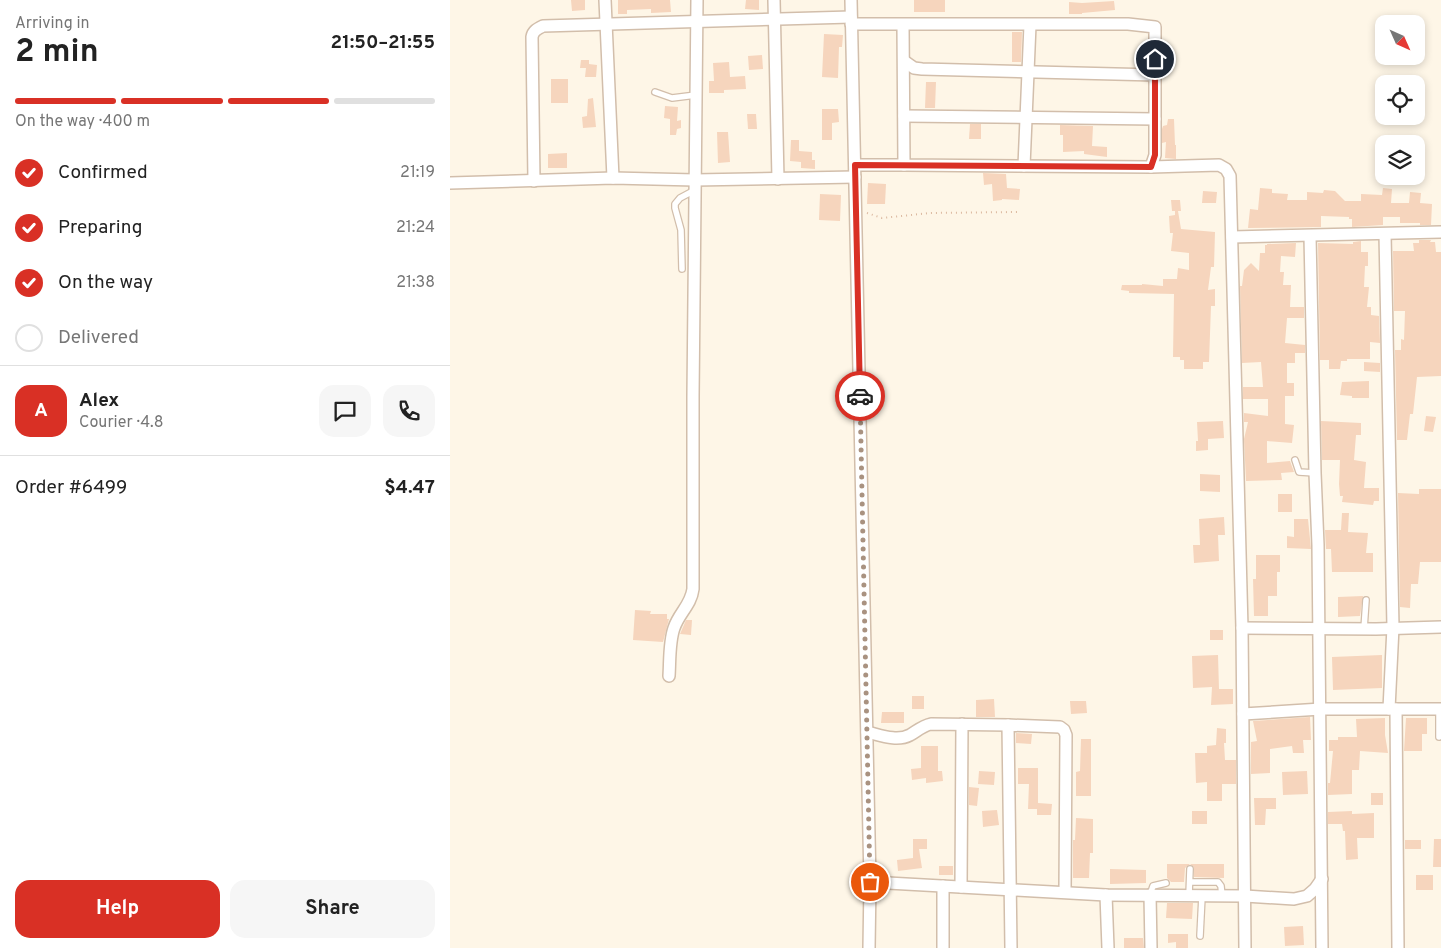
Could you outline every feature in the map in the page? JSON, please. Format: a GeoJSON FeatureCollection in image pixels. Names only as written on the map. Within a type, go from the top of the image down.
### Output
{"type":"FeatureCollection","features":[{"type":"Feature","properties":{"kind":"street"},"geometry":{"type":"LineString","coordinates":[[605,0],[613,178]]}},
{"type":"Feature","properties":{"kind":"street"},"geometry":{"type":"LineString","coordinates":[[669,676],[673,631],[676,622],[690,602],[693,589],[697,0]]}},
{"type":"Feature","properties":{"kind":"street"},"geometry":{"type":"LineString","coordinates":[[774,0],[778,179]]}},
{"type":"Feature","properties":{"kind":"street"},"geometry":{"type":"LineString","coordinates":[[851,0],[870,882],[869,948]]}},
{"type":"Feature","properties":{"kind":"street"},"geometry":{"type":"LineString","coordinates":[[534,181],[533,34],[535,31],[543,26],[774,19],[851,20],[904,25],[1128,24],[1154,27],[1155,155],[1151,167]]}},
{"type":"Feature","properties":{"kind":"street"},"geometry":{"type":"LineString","coordinates":[[1024,166],[1030,24]]}},
{"type":"Feature","properties":{"kind":"street"},"geometry":{"type":"LineString","coordinates":[[904,25],[904,164]]}},
{"type":"Feature","properties":{"kind":"street"},"geometry":{"type":"LineString","coordinates":[[904,61],[914,68],[922,69],[1155,75]]}},
{"type":"Feature","properties":{"kind":"street"},"geometry":{"type":"LineString","coordinates":[[904,116],[1155,119]]}},
{"type":"Feature","properties":{"kind":"street"},"geometry":{"type":"LineString","coordinates":[[450,183],[613,178],[695,185],[778,179],[904,164],[1151,167],[1219,165],[1226,169],[1230,176],[1242,628],[1245,948]]}},
{"type":"Feature","properties":{"kind":"street"},"geometry":{"type":"LineString","coordinates":[[1232,237],[1441,232]]}},
{"type":"Feature","properties":{"kind":"street"},"geometry":{"type":"LineString","coordinates":[[1385,234],[1398,948]]}},
{"type":"Feature","properties":{"kind":"street"},"geometry":{"type":"LineString","coordinates":[[1310,236],[1321,709],[1322,948]]}},
{"type":"Feature","properties":{"kind":"street"},"geometry":{"type":"LineString","coordinates":[[1242,628],[1364,629],[1441,627]]}},
{"type":"Feature","properties":{"kind":"street"},"geometry":{"type":"LineString","coordinates":[[1243,714],[1321,709],[1440,709]]}},
{"type":"Feature","properties":{"kind":"street"},"geometry":{"type":"LineString","coordinates":[[867,732],[899,738],[931,724],[1060,727],[1064,730],[1066,735],[1065,892]]}},
{"type":"Feature","properties":{"kind":"street"},"geometry":{"type":"LineString","coordinates":[[962,724],[962,887]]}},
{"type":"Feature","properties":{"kind":"street"},"geometry":{"type":"LineString","coordinates":[[1008,725],[1011,948]]}},
{"type":"Feature","properties":{"kind":"street"},"geometry":{"type":"LineString","coordinates":[[870,882],[1106,895],[1245,896],[1294,899],[1307,896],[1322,879]]}},
{"type":"Feature","properties":{"kind":"street"},"geometry":{"type":"LineString","coordinates":[[943,886],[943,948]]}},
{"type":"Feature","properties":{"kind":"street"},"geometry":{"type":"LineString","coordinates":[[1106,895],[1108,948]]}},
{"type":"Feature","properties":{"kind":"street"},"geometry":{"type":"LineString","coordinates":[[1150,895],[1151,948]]}},
{"type":"Feature","properties":{"kind":"lane"},"geometry":{"type":"LineString","coordinates":[[655,92],[672,98],[696,95]]}},
{"type":"Feature","properties":{"kind":"lane"},"geometry":{"type":"LineString","coordinates":[[682,269],[680,230],[675,208],[680,198],[695,185]]}},
{"type":"Feature","properties":{"kind":"lane"},"geometry":{"type":"LineString","coordinates":[[1295,460],[1299,472],[1315,473]]}},
{"type":"Feature","properties":{"kind":"lane"},"geometry":{"type":"LineString","coordinates":[[1364,629],[1366,600]]}},
{"type":"Feature","properties":{"kind":"lane"},"geometry":{"type":"LineString","coordinates":[[1439,737],[1440,709]]}},
{"type":"Feature","properties":{"kind":"lane"},"geometry":{"type":"LineString","coordinates":[[1189,896],[1190,869]]}},
{"type":"Feature","properties":{"kind":"lane"},"geometry":{"type":"LineString","coordinates":[[1190,882],[1218,882],[1221,886],[1222,896]]}},
{"type":"Feature","properties":{"kind":"lane"},"geometry":{"type":"LineString","coordinates":[[1150,895],[1153,886],[1166,884]]}},
{"type":"Feature","properties":{"kind":"lane"},"geometry":{"type":"LineString","coordinates":[[1200,936],[1202,896]]}},
{"type":"Feature","properties":{"kind":"path"},"geometry":{"type":"LineString","coordinates":[[856,204],[870,215],[882,218],[930,213],[1017,212]]}},
{"type":"Feature","properties":{"kind":"building"},"geometry":{"type":"Polygon","coordinates":[[[571,0],[585,0],[585,10],[572,11],[571,0]]]}},
{"type":"Feature","properties":{"kind":"building"},"geometry":{"type":"Polygon","coordinates":[[[618,0],[670,0],[671,12],[651,13],[651,9],[627,10],[627,14],[618,14],[618,0]]]}},
{"type":"Feature","properties":{"kind":"building"},"geometry":{"type":"Polygon","coordinates":[[[746,0],[759,0],[759,10],[745,9],[746,0]]]}},
{"type":"Feature","properties":{"kind":"building"},"geometry":{"type":"Polygon","coordinates":[[[914,0],[945,0],[945,12],[914,12],[914,0]]]}},
{"type":"Feature","properties":{"kind":"building"},"geometry":{"type":"Polygon","coordinates":[[[1114,1],[1115,10],[1069,14],[1069,2],[1114,1]]]}},
{"type":"Feature","properties":{"kind":"building"},"geometry":{"type":"Polygon","coordinates":[[[1012,32],[1022,32],[1021,62],[1012,62],[1012,32]]]}},
{"type":"Feature","properties":{"kind":"building"},"geometry":{"type":"Polygon","coordinates":[[[824,34],[843,35],[842,47],[839,47],[838,78],[822,77],[824,34]]]}},
{"type":"Feature","properties":{"kind":"building"},"geometry":{"type":"Polygon","coordinates":[[[762,55],[763,69],[749,70],[748,56],[762,55]]]}},
{"type":"Feature","properties":{"kind":"building"},"geometry":{"type":"Polygon","coordinates":[[[581,60],[589,60],[589,64],[597,65],[596,77],[585,77],[586,68],[580,68],[581,60]]]}},
{"type":"Feature","properties":{"kind":"building"},"geometry":{"type":"Polygon","coordinates":[[[729,62],[730,77],[745,76],[746,89],[724,90],[724,93],[709,93],[709,81],[714,81],[713,63],[729,62]]]}},
{"type":"Feature","properties":{"kind":"building"},"geometry":{"type":"Polygon","coordinates":[[[551,79],[568,79],[568,103],[551,103],[551,79]]]}},
{"type":"Feature","properties":{"kind":"building"},"geometry":{"type":"Polygon","coordinates":[[[926,82],[936,82],[935,108],[925,108],[926,82]]]}},
{"type":"Feature","properties":{"kind":"building"},"geometry":{"type":"Polygon","coordinates":[[[593,98],[596,127],[583,128],[582,117],[587,116],[588,99],[593,98]]]}},
{"type":"Feature","properties":{"kind":"building"},"geometry":{"type":"Polygon","coordinates":[[[665,106],[678,107],[677,121],[681,120],[681,128],[677,129],[676,135],[670,135],[670,119],[664,118],[665,106]]]}},
{"type":"Feature","properties":{"kind":"building"},"geometry":{"type":"Polygon","coordinates":[[[822,109],[838,109],[839,122],[832,123],[832,140],[822,140],[822,109]]]}},
{"type":"Feature","properties":{"kind":"building"},"geometry":{"type":"Polygon","coordinates":[[[747,114],[756,114],[757,129],[748,129],[747,114]]]}},
{"type":"Feature","properties":{"kind":"building"},"geometry":{"type":"Polygon","coordinates":[[[1168,119],[1174,119],[1176,159],[1165,158],[1166,142],[1162,143],[1162,129],[1163,126],[1167,125],[1168,119]]]}},
{"type":"Feature","properties":{"kind":"building"},"geometry":{"type":"Polygon","coordinates":[[[970,124],[981,124],[981,139],[969,139],[970,124]]]}},
{"type":"Feature","properties":{"kind":"building"},"geometry":{"type":"Polygon","coordinates":[[[1060,125],[1093,126],[1092,146],[1107,147],[1107,157],[1084,154],[1084,151],[1063,152],[1063,135],[1060,135],[1060,125]]]}},
{"type":"Feature","properties":{"kind":"building"},"geometry":{"type":"Polygon","coordinates":[[[717,132],[728,132],[730,162],[718,163],[717,132]]]}},
{"type":"Feature","properties":{"kind":"building"},"geometry":{"type":"Polygon","coordinates":[[[791,140],[799,140],[799,151],[812,152],[812,160],[815,160],[815,169],[801,168],[801,162],[790,161],[791,140]]]}},
{"type":"Feature","properties":{"kind":"building"},"geometry":{"type":"Polygon","coordinates":[[[567,153],[567,168],[548,168],[548,154],[567,153]]]}},
{"type":"Feature","properties":{"kind":"building"},"geometry":{"type":"Polygon","coordinates":[[[983,173],[1006,174],[1007,188],[1020,189],[1019,200],[1002,199],[993,201],[992,184],[984,185],[983,173]]]}},
{"type":"Feature","properties":{"kind":"building"},"geometry":{"type":"Polygon","coordinates":[[[868,183],[886,184],[885,204],[867,204],[868,183]]]}},
{"type":"Feature","properties":{"kind":"building"},"geometry":{"type":"Polygon","coordinates":[[[1260,188],[1272,189],[1272,193],[1288,194],[1287,200],[1307,200],[1307,192],[1323,193],[1324,190],[1335,191],[1345,201],[1361,201],[1361,194],[1382,195],[1383,188],[1392,189],[1391,203],[1409,203],[1410,192],[1421,193],[1420,203],[1432,204],[1431,225],[1400,223],[1400,217],[1383,217],[1383,225],[1352,227],[1352,219],[1349,219],[1349,217],[1321,216],[1321,227],[1248,228],[1250,209],[1258,210],[1260,188]]]}},
{"type":"Feature","properties":{"kind":"building"},"geometry":{"type":"Polygon","coordinates":[[[1203,191],[1217,192],[1216,203],[1202,203],[1203,191]]]}},
{"type":"Feature","properties":{"kind":"building"},"geometry":{"type":"Polygon","coordinates":[[[820,194],[841,195],[840,221],[819,220],[820,194]]]}},
{"type":"Feature","properties":{"kind":"building"},"geometry":{"type":"Polygon","coordinates":[[[1171,200],[1180,200],[1181,211],[1178,211],[1181,229],[1215,232],[1214,267],[1211,267],[1208,290],[1215,289],[1215,306],[1211,306],[1209,362],[1203,362],[1203,369],[1184,369],[1184,360],[1180,360],[1180,357],[1173,357],[1174,294],[1129,293],[1129,291],[1121,290],[1122,285],[1163,286],[1163,279],[1177,279],[1178,268],[1189,270],[1189,253],[1171,251],[1173,233],[1170,233],[1169,216],[1175,215],[1175,211],[1172,211],[1171,200]]]}},
{"type":"Feature","properties":{"kind":"building"},"geometry":{"type":"Polygon","coordinates":[[[1419,240],[1435,242],[1436,252],[1441,252],[1441,376],[1417,377],[1413,414],[1410,414],[1407,440],[1397,440],[1395,350],[1401,350],[1401,339],[1404,340],[1405,311],[1394,311],[1393,251],[1414,251],[1413,243],[1419,243],[1419,240]]]}},
{"type":"Feature","properties":{"kind":"building"},"geometry":{"type":"Polygon","coordinates":[[[1361,241],[1361,252],[1368,252],[1368,266],[1365,266],[1364,287],[1369,287],[1367,307],[1371,307],[1371,315],[1379,316],[1380,343],[1370,342],[1370,359],[1347,359],[1347,361],[1341,361],[1340,369],[1329,369],[1329,360],[1320,360],[1318,243],[1353,244],[1353,242],[1361,241]]]}},
{"type":"Feature","properties":{"kind":"building"},"geometry":{"type":"Polygon","coordinates":[[[1296,243],[1295,257],[1281,256],[1280,272],[1284,272],[1283,285],[1291,285],[1290,307],[1304,307],[1304,318],[1287,318],[1285,343],[1305,345],[1305,353],[1295,353],[1295,363],[1287,363],[1287,383],[1294,383],[1294,396],[1285,396],[1285,424],[1294,425],[1292,443],[1267,441],[1267,463],[1290,461],[1294,472],[1281,473],[1282,480],[1246,481],[1244,439],[1248,422],[1244,422],[1244,413],[1268,416],[1268,399],[1243,399],[1243,387],[1263,387],[1261,362],[1242,363],[1240,286],[1242,286],[1244,270],[1251,263],[1259,271],[1260,253],[1265,253],[1265,245],[1296,243]]]}},
{"type":"Feature","properties":{"kind":"building"},"geometry":{"type":"Polygon","coordinates":[[[1364,362],[1380,363],[1380,372],[1364,371],[1364,362]]]}},
{"type":"Feature","properties":{"kind":"building"},"geometry":{"type":"Polygon","coordinates":[[[1369,381],[1369,398],[1352,398],[1352,396],[1340,395],[1342,382],[1369,381]]]}},
{"type":"Feature","properties":{"kind":"building"},"geometry":{"type":"Polygon","coordinates":[[[1426,416],[1436,417],[1433,432],[1424,431],[1426,416]]]}},
{"type":"Feature","properties":{"kind":"building"},"geometry":{"type":"Polygon","coordinates":[[[1223,421],[1224,438],[1208,439],[1208,450],[1196,451],[1196,441],[1198,441],[1197,422],[1223,421]]]}},
{"type":"Feature","properties":{"kind":"building"},"geometry":{"type":"Polygon","coordinates":[[[1321,421],[1361,423],[1361,435],[1356,435],[1354,460],[1366,462],[1364,488],[1379,488],[1379,501],[1374,501],[1373,505],[1342,502],[1343,496],[1340,496],[1339,484],[1340,460],[1322,460],[1321,421]]]}},
{"type":"Feature","properties":{"kind":"building"},"geometry":{"type":"Polygon","coordinates":[[[1200,474],[1220,475],[1220,492],[1200,491],[1200,474]]]}},
{"type":"Feature","properties":{"kind":"building"},"geometry":{"type":"Polygon","coordinates":[[[1419,489],[1441,489],[1441,562],[1420,562],[1418,584],[1411,584],[1410,608],[1400,607],[1398,493],[1419,494],[1419,489]]]}},
{"type":"Feature","properties":{"kind":"building"},"geometry":{"type":"Polygon","coordinates":[[[1278,494],[1292,494],[1292,512],[1278,512],[1278,494]]]}},
{"type":"Feature","properties":{"kind":"building"},"geometry":{"type":"Polygon","coordinates":[[[1342,513],[1349,513],[1348,532],[1368,533],[1366,553],[1373,553],[1373,572],[1332,572],[1331,549],[1326,549],[1325,530],[1341,530],[1342,513]]]}},
{"type":"Feature","properties":{"kind":"building"},"geometry":{"type":"Polygon","coordinates":[[[1224,517],[1225,535],[1218,535],[1219,561],[1194,563],[1193,545],[1200,545],[1199,519],[1224,517]]]}},
{"type":"Feature","properties":{"kind":"building"},"geometry":{"type":"Polygon","coordinates":[[[1294,519],[1308,519],[1311,549],[1287,548],[1287,536],[1294,537],[1294,519]]]}},
{"type":"Feature","properties":{"kind":"building"},"geometry":{"type":"Polygon","coordinates":[[[1256,555],[1280,555],[1280,572],[1277,572],[1277,596],[1268,596],[1268,616],[1254,616],[1253,579],[1256,579],[1256,555]]]}},
{"type":"Feature","properties":{"kind":"building"},"geometry":{"type":"Polygon","coordinates":[[[1363,596],[1360,616],[1338,617],[1338,597],[1363,596]]]}},
{"type":"Feature","properties":{"kind":"building"},"geometry":{"type":"Polygon","coordinates":[[[635,610],[651,611],[650,614],[667,614],[667,619],[669,619],[663,642],[633,640],[635,610]]]}},
{"type":"Feature","properties":{"kind":"building"},"geometry":{"type":"Polygon","coordinates":[[[686,620],[692,620],[691,635],[680,634],[686,620]]]}},
{"type":"Feature","properties":{"kind":"building"},"geometry":{"type":"Polygon","coordinates":[[[1210,630],[1223,630],[1223,640],[1210,640],[1210,630]]]}},
{"type":"Feature","properties":{"kind":"building"},"geometry":{"type":"Polygon","coordinates":[[[1218,655],[1219,689],[1233,689],[1233,704],[1211,705],[1212,687],[1193,688],[1192,656],[1218,655]]]}},
{"type":"Feature","properties":{"kind":"building"},"geometry":{"type":"Polygon","coordinates":[[[1382,655],[1382,688],[1333,690],[1332,657],[1382,655]]]}},
{"type":"Feature","properties":{"kind":"building"},"geometry":{"type":"Polygon","coordinates":[[[912,696],[924,696],[924,709],[912,709],[912,696]]]}},
{"type":"Feature","properties":{"kind":"building"},"geometry":{"type":"Polygon","coordinates":[[[994,699],[995,717],[976,717],[976,700],[994,699]]]}},
{"type":"Feature","properties":{"kind":"building"},"geometry":{"type":"Polygon","coordinates":[[[1070,701],[1086,701],[1087,713],[1071,714],[1070,701]]]}},
{"type":"Feature","properties":{"kind":"building"},"geometry":{"type":"Polygon","coordinates":[[[882,712],[904,712],[904,723],[881,723],[882,712]]]}},
{"type":"Feature","properties":{"kind":"building"},"geometry":{"type":"Polygon","coordinates":[[[1310,717],[1311,740],[1303,740],[1304,753],[1293,753],[1292,746],[1270,749],[1270,773],[1251,774],[1251,742],[1257,741],[1253,721],[1310,717]]]}},
{"type":"Feature","properties":{"kind":"building"},"geometry":{"type":"Polygon","coordinates":[[[1385,718],[1388,753],[1360,751],[1359,770],[1352,770],[1352,794],[1328,795],[1333,751],[1329,751],[1329,740],[1338,740],[1338,737],[1357,737],[1356,719],[1385,718]]]}},
{"type":"Feature","properties":{"kind":"building"},"geometry":{"type":"Polygon","coordinates":[[[1406,718],[1427,718],[1427,734],[1422,734],[1422,751],[1404,751],[1406,718]]]}},
{"type":"Feature","properties":{"kind":"building"},"geometry":{"type":"Polygon","coordinates":[[[1217,728],[1226,729],[1226,743],[1224,743],[1225,760],[1236,760],[1236,784],[1222,784],[1222,801],[1207,801],[1207,782],[1196,783],[1195,753],[1207,753],[1207,746],[1216,745],[1217,728]]]}},
{"type":"Feature","properties":{"kind":"building"},"geometry":{"type":"Polygon","coordinates":[[[1016,733],[1032,734],[1031,744],[1016,743],[1016,733]]]}},
{"type":"Feature","properties":{"kind":"building"},"geometry":{"type":"Polygon","coordinates":[[[1081,739],[1091,739],[1091,796],[1076,796],[1076,772],[1080,771],[1081,739]]]}},
{"type":"Feature","properties":{"kind":"building"},"geometry":{"type":"Polygon","coordinates":[[[921,746],[938,746],[938,771],[942,771],[943,781],[926,783],[926,778],[912,780],[911,769],[921,768],[921,746]]]}},
{"type":"Feature","properties":{"kind":"building"},"geometry":{"type":"Polygon","coordinates":[[[1018,768],[1038,768],[1038,803],[1052,804],[1051,815],[1037,815],[1037,809],[1028,809],[1029,784],[1018,784],[1018,768]]]}},
{"type":"Feature","properties":{"kind":"building"},"geometry":{"type":"Polygon","coordinates":[[[979,771],[995,772],[994,785],[978,784],[979,771]]]}},
{"type":"Feature","properties":{"kind":"building"},"geometry":{"type":"Polygon","coordinates":[[[1307,771],[1308,794],[1283,795],[1282,772],[1307,771]]]}},
{"type":"Feature","properties":{"kind":"building"},"geometry":{"type":"Polygon","coordinates":[[[969,787],[979,788],[977,806],[969,805],[969,787]]]}},
{"type":"Feature","properties":{"kind":"building"},"geometry":{"type":"Polygon","coordinates":[[[1371,793],[1383,793],[1383,805],[1371,805],[1371,793]]]}},
{"type":"Feature","properties":{"kind":"building"},"geometry":{"type":"Polygon","coordinates":[[[1254,798],[1276,798],[1276,809],[1266,809],[1265,825],[1255,825],[1254,798]]]}},
{"type":"Feature","properties":{"kind":"building"},"geometry":{"type":"Polygon","coordinates":[[[997,810],[999,825],[983,827],[982,811],[997,810]]]}},
{"type":"Feature","properties":{"kind":"building"},"geometry":{"type":"Polygon","coordinates":[[[1192,811],[1207,811],[1207,824],[1192,824],[1192,811]]]}},
{"type":"Feature","properties":{"kind":"building"},"geometry":{"type":"Polygon","coordinates":[[[1352,811],[1352,814],[1374,813],[1374,838],[1357,838],[1358,859],[1346,860],[1345,831],[1343,831],[1342,824],[1328,824],[1328,812],[1352,811]]]}},
{"type":"Feature","properties":{"kind":"building"},"geometry":{"type":"Polygon","coordinates":[[[1076,818],[1093,819],[1093,853],[1090,853],[1089,878],[1073,878],[1073,840],[1075,840],[1076,818]]]}},
{"type":"Feature","properties":{"kind":"building"},"geometry":{"type":"Polygon","coordinates":[[[913,839],[927,839],[927,849],[919,849],[922,868],[898,871],[897,860],[913,858],[913,839]]]}},
{"type":"Feature","properties":{"kind":"building"},"geometry":{"type":"Polygon","coordinates":[[[1434,839],[1441,839],[1441,867],[1433,867],[1434,839]]]}},
{"type":"Feature","properties":{"kind":"building"},"geometry":{"type":"Polygon","coordinates":[[[1405,840],[1421,840],[1421,849],[1405,849],[1405,840]]]}},
{"type":"Feature","properties":{"kind":"building"},"geometry":{"type":"Polygon","coordinates":[[[1167,864],[1190,864],[1185,868],[1184,882],[1171,882],[1167,878],[1167,864]]]}},
{"type":"Feature","properties":{"kind":"building"},"geometry":{"type":"Polygon","coordinates":[[[1190,864],[1224,864],[1224,878],[1194,877],[1194,867],[1190,864]]]}},
{"type":"Feature","properties":{"kind":"building"},"geometry":{"type":"Polygon","coordinates":[[[939,866],[953,866],[953,875],[939,875],[939,866]]]}},
{"type":"Feature","properties":{"kind":"building"},"geometry":{"type":"Polygon","coordinates":[[[1110,869],[1146,870],[1146,883],[1110,884],[1110,869]]]}},
{"type":"Feature","properties":{"kind":"building"},"geometry":{"type":"Polygon","coordinates":[[[1416,875],[1433,875],[1433,890],[1416,890],[1416,875]]]}},
{"type":"Feature","properties":{"kind":"building"},"geometry":{"type":"Polygon","coordinates":[[[1167,903],[1193,903],[1192,919],[1166,918],[1167,903]]]}},
{"type":"Feature","properties":{"kind":"building"},"geometry":{"type":"Polygon","coordinates":[[[1303,926],[1304,945],[1285,946],[1284,927],[1303,926]]]}},
{"type":"Feature","properties":{"kind":"building"},"geometry":{"type":"Polygon","coordinates":[[[1168,934],[1188,934],[1188,948],[1176,948],[1176,942],[1168,943],[1168,934]]]}},
{"type":"Feature","properties":{"kind":"building"},"geometry":{"type":"Polygon","coordinates":[[[1124,938],[1143,938],[1144,948],[1124,948],[1124,938]]]}},
{"type":"Feature","properties":{"kind":"way so far"},"geometry":{"type":"LineString","coordinates":[[860,396],[870,882]]}},
{"type":"Feature","properties":{"kind":"route"},"geometry":{"type":"LineString","coordinates":[[860,396],[855,165],[1151,167],[1155,155],[1155,59]]}}]}
